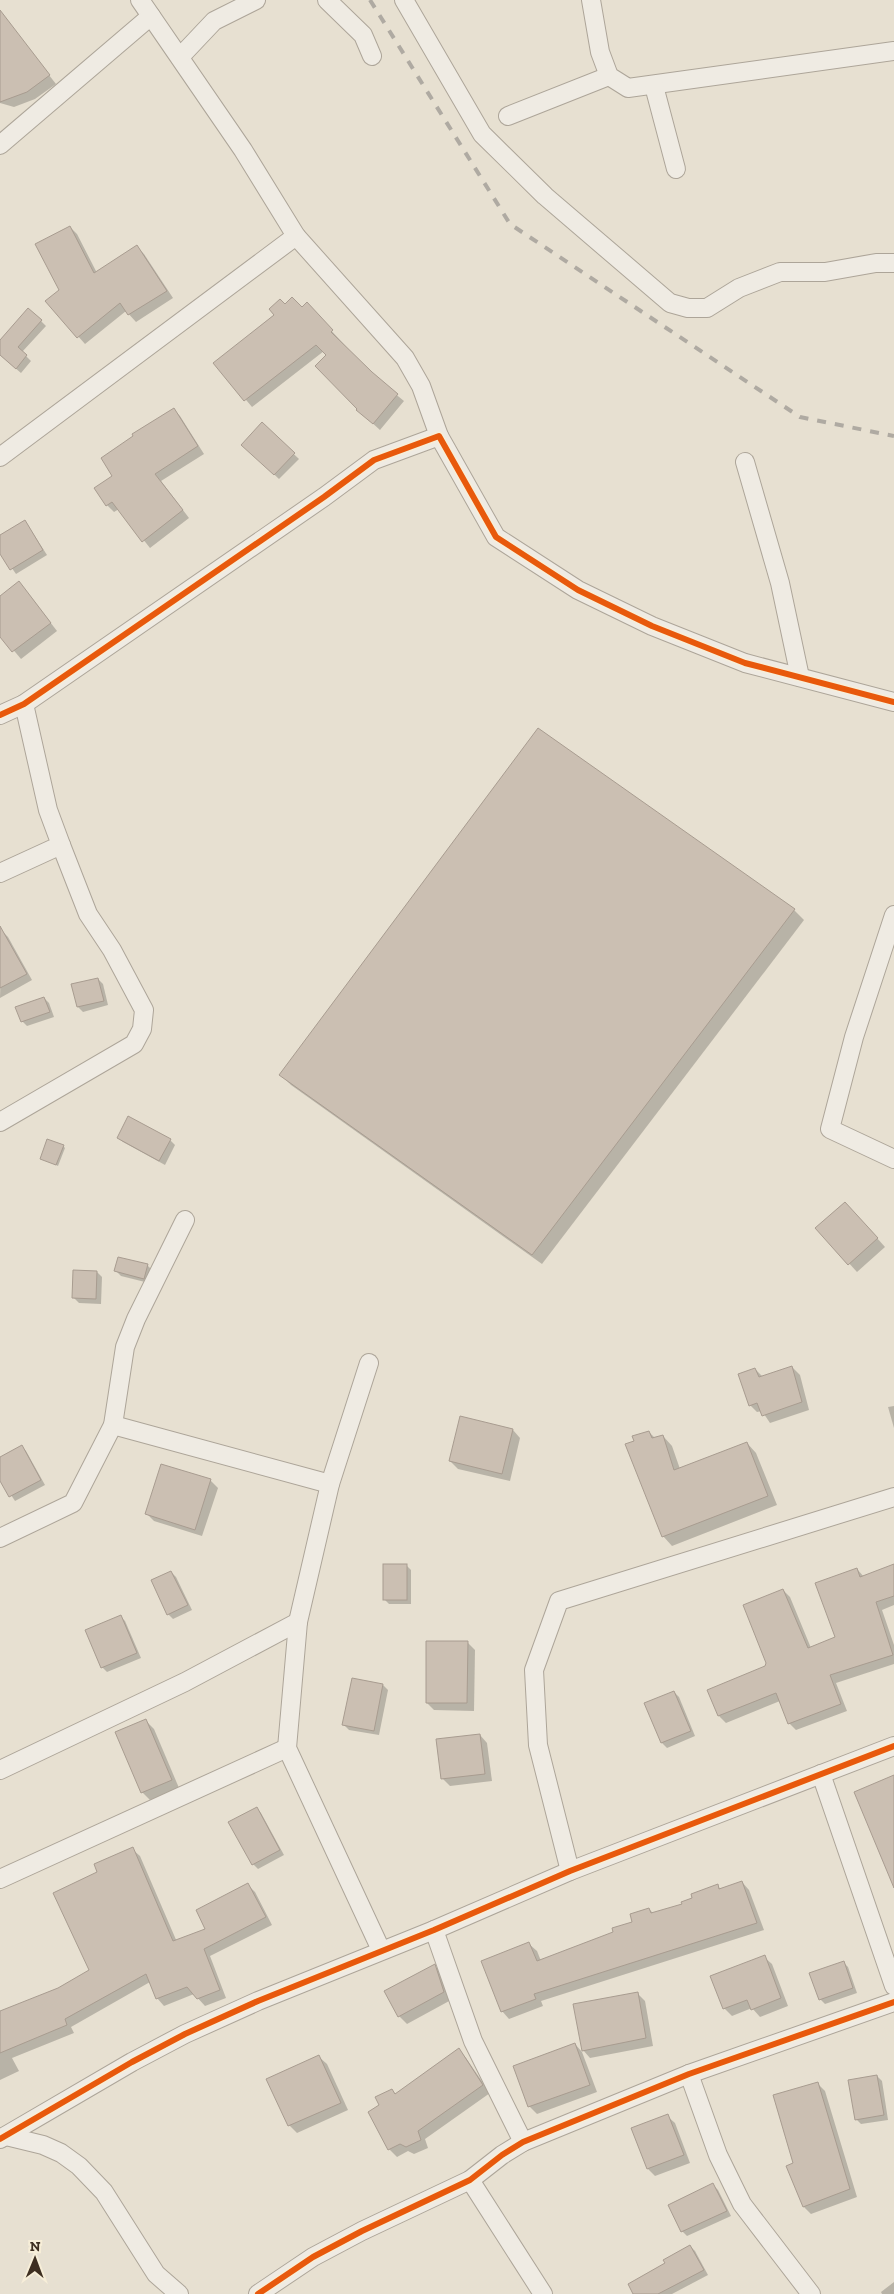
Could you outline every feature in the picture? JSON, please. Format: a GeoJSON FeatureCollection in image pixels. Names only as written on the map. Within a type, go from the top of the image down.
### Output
{"type":"FeatureCollection","features":[{"type":"Feature","properties":{"kind":"street"},"geometry":{"type":"LineString","coordinates":[[140,0],[243,150],[296,236],[405,358],[421,386],[439,436],[496,537],[578,590],[652,626],[745,663],[894,702]]}},
{"type":"Feature","properties":{"kind":"street"},"geometry":{"type":"LineString","coordinates":[[180,57],[214,21],[256,0]]}},
{"type":"Feature","properties":{"kind":"street"},"geometry":{"type":"LineString","coordinates":[[327,0],[363,35],[372,56]]}},
{"type":"Feature","properties":{"kind":"street"},"geometry":{"type":"LineString","coordinates":[[404,0],[482,134],[545,196],[670,303],[688,308],[707,308],[739,288],[780,272],[825,272],[876,263],[894,263]]}},
{"type":"Feature","properties":{"kind":"street"},"geometry":{"type":"LineString","coordinates":[[591,0],[600,52],[609,76],[628,88],[654,86],[894,51]]}},
{"type":"Feature","properties":{"kind":"street"},"geometry":{"type":"LineString","coordinates":[[0,145],[151,16]]}},
{"type":"Feature","properties":{"kind":"street"},"geometry":{"type":"LineString","coordinates":[[508,116],[609,76]]}},
{"type":"Feature","properties":{"kind":"street"},"geometry":{"type":"LineString","coordinates":[[654,86],[676,169]]}},
{"type":"Feature","properties":{"kind":"street"},"geometry":{"type":"LineString","coordinates":[[0,457],[296,236]]}},
{"type":"Feature","properties":{"kind":"street"},"geometry":{"type":"LineString","coordinates":[[0,715],[24,704],[324,497],[374,460],[439,436]]}},
{"type":"Feature","properties":{"kind":"street"},"geometry":{"type":"LineString","coordinates":[[745,462],[780,583],[800,677]]}},
{"type":"Feature","properties":{"kind":"street"},"geometry":{"type":"LineString","coordinates":[[0,1122],[134,1044],[142,1030],[144,1010],[112,950],[88,914],[48,810],[24,704]]}},
{"type":"Feature","properties":{"kind":"street"},"geometry":{"type":"LineString","coordinates":[[0,873],[61,845]]}},
{"type":"Feature","properties":{"kind":"street"},"geometry":{"type":"LineString","coordinates":[[894,915],[891,934],[854,1037],[830,1129],[894,1159]]}},
{"type":"Feature","properties":{"kind":"street"},"geometry":{"type":"LineString","coordinates":[[0,1538],[73,1502],[113,1425],[125,1347],[136,1319],[185,1220]]}},
{"type":"Feature","properties":{"kind":"street"},"geometry":{"type":"LineString","coordinates":[[369,1363],[330,1484],[298,1622],[287,1748],[381,1950]]}},
{"type":"Feature","properties":{"kind":"street"},"geometry":{"type":"LineString","coordinates":[[113,1425],[330,1484]]}},
{"type":"Feature","properties":{"kind":"street"},"geometry":{"type":"LineString","coordinates":[[570,1870],[538,1745],[534,1670],[559,1601],[894,1497]]}},
{"type":"Feature","properties":{"kind":"street"},"geometry":{"type":"LineString","coordinates":[[0,1770],[185,1682],[298,1622]]}},
{"type":"Feature","properties":{"kind":"street"},"geometry":{"type":"LineString","coordinates":[[3,2137],[132,2062],[185,2034],[381,1950],[434,1930],[570,1870],[894,1746]]}},
{"type":"Feature","properties":{"kind":"street"},"geometry":{"type":"LineString","coordinates":[[0,1879],[287,1748]]}},
{"type":"Feature","properties":{"kind":"street"},"geometry":{"type":"LineString","coordinates":[[822,1774],[894,1986]]}},
{"type":"Feature","properties":{"kind":"street"},"geometry":{"type":"LineString","coordinates":[[434,1930],[473,2041],[523,2142]]}},
{"type":"Feature","properties":{"kind":"street"},"geometry":{"type":"LineString","coordinates":[[258,2294],[313,2257],[362,2231],[470,2180],[523,2142],[690,2074],[894,2002]]}},
{"type":"Feature","properties":{"kind":"street"},"geometry":{"type":"LineString","coordinates":[[690,2074],[718,2155],[742,2204],[811,2294]]}},
{"type":"Feature","properties":{"kind":"street"},"geometry":{"type":"LineString","coordinates":[[3,2137],[43,2145],[61,2153],[79,2166],[104,2192],[156,2274],[179,2294]]}},
{"type":"Feature","properties":{"kind":"street"},"geometry":{"type":"LineString","coordinates":[[470,2180],[543,2294]]}},
{"type":"Feature","properties":{"kind":"building"},"geometry":{"type":"Polygon","coordinates":[[[0,10],[50,75],[27,92],[0,102],[0,10]]]}},
{"type":"Feature","properties":{"kind":"building"},"geometry":{"type":"Polygon","coordinates":[[[70,226],[94,273],[137,245],[167,291],[128,315],[120,303],[77,338],[45,301],[59,290],[35,244],[70,226]]]}},
{"type":"Feature","properties":{"kind":"building"},"geometry":{"type":"Polygon","coordinates":[[[292,297],[302,307],[307,302],[333,330],[331,332],[372,372],[398,394],[373,424],[356,410],[315,366],[326,355],[316,345],[244,401],[213,363],[274,315],[269,309],[280,299],[285,304],[292,297]]]}},
{"type":"Feature","properties":{"kind":"building"},"geometry":{"type":"Polygon","coordinates":[[[28,308],[42,320],[18,347],[27,355],[16,369],[0,355],[0,340],[28,308]]]}},
{"type":"Feature","properties":{"kind":"building"},"geometry":{"type":"Polygon","coordinates":[[[174,408],[198,446],[155,474],[183,510],[142,542],[112,502],[106,506],[94,488],[112,476],[101,458],[133,436],[132,434],[174,408]]]}},
{"type":"Feature","properties":{"kind":"building"},"geometry":{"type":"Polygon","coordinates":[[[262,422],[295,453],[274,475],[241,445],[262,422]]]}},
{"type":"Feature","properties":{"kind":"building"},"geometry":{"type":"Polygon","coordinates":[[[25,520],[43,550],[10,570],[0,554],[0,535],[25,520]]]}},
{"type":"Feature","properties":{"kind":"building"},"geometry":{"type":"Polygon","coordinates":[[[19,581],[51,623],[12,652],[0,637],[0,596],[19,581]]]}},
{"type":"Feature","properties":{"kind":"building"},"geometry":{"type":"Polygon","coordinates":[[[538,728],[795,909],[532,1255],[279,1075],[538,728]]]}},
{"type":"Feature","properties":{"kind":"building"},"geometry":{"type":"Polygon","coordinates":[[[0,926],[27,974],[0,988],[0,926]]]}},
{"type":"Feature","properties":{"kind":"building"},"geometry":{"type":"Polygon","coordinates":[[[98,978],[104,1001],[77,1007],[71,984],[98,978]]]}},
{"type":"Feature","properties":{"kind":"building"},"geometry":{"type":"Polygon","coordinates":[[[44,997],[50,1012],[21,1022],[15,1007],[44,997]]]}},
{"type":"Feature","properties":{"kind":"building"},"geometry":{"type":"Polygon","coordinates":[[[128,1116],[171,1139],[159,1161],[117,1138],[128,1116]]]}},
{"type":"Feature","properties":{"kind":"building"},"geometry":{"type":"Polygon","coordinates":[[[47,1139],[64,1145],[56,1165],[40,1159],[47,1139]]]}},
{"type":"Feature","properties":{"kind":"building"},"geometry":{"type":"Polygon","coordinates":[[[845,1202],[878,1238],[848,1265],[815,1228],[845,1202]]]}},
{"type":"Feature","properties":{"kind":"building"},"geometry":{"type":"Polygon","coordinates":[[[118,1257],[148,1264],[144,1279],[114,1271],[118,1257]]]}},
{"type":"Feature","properties":{"kind":"building"},"geometry":{"type":"Polygon","coordinates":[[[73,1270],[97,1271],[96,1299],[72,1298],[73,1270]]]}},
{"type":"Feature","properties":{"kind":"building"},"geometry":{"type":"Polygon","coordinates":[[[792,1366],[802,1402],[762,1416],[757,1403],[749,1406],[738,1374],[755,1368],[759,1377],[792,1366]]]}},
{"type":"Feature","properties":{"kind":"building"},"geometry":{"type":"Polygon","coordinates":[[[460,1416],[513,1429],[502,1474],[449,1461],[460,1416]]]}},
{"type":"Feature","properties":{"kind":"building"},"geometry":{"type":"Polygon","coordinates":[[[649,1431],[652,1438],[663,1435],[674,1470],[747,1442],[768,1496],[662,1537],[625,1444],[634,1441],[632,1436],[649,1431]]]}},
{"type":"Feature","properties":{"kind":"building"},"geometry":{"type":"Polygon","coordinates":[[[22,1445],[41,1480],[9,1497],[0,1481],[0,1457],[22,1445]]]}},
{"type":"Feature","properties":{"kind":"building"},"geometry":{"type":"Polygon","coordinates":[[[161,1464],[211,1479],[195,1530],[145,1514],[161,1464]]]}},
{"type":"Feature","properties":{"kind":"building"},"geometry":{"type":"Polygon","coordinates":[[[383,1564],[407,1564],[407,1600],[383,1600],[383,1564]]]}},
{"type":"Feature","properties":{"kind":"building"},"geometry":{"type":"Polygon","coordinates":[[[894,1564],[894,1596],[876,1602],[893,1655],[830,1675],[841,1704],[788,1724],[776,1693],[718,1716],[707,1690],[765,1666],[766,1663],[743,1605],[783,1589],[808,1648],[835,1637],[815,1583],[857,1568],[860,1577],[894,1564]]]}},
{"type":"Feature","properties":{"kind":"building"},"geometry":{"type":"Polygon","coordinates":[[[171,1571],[188,1605],[167,1615],[151,1580],[171,1571]]]}},
{"type":"Feature","properties":{"kind":"building"},"geometry":{"type":"Polygon","coordinates":[[[121,1615],[137,1653],[101,1668],[85,1630],[121,1615]]]}},
{"type":"Feature","properties":{"kind":"building"},"geometry":{"type":"Polygon","coordinates":[[[426,1641],[468,1641],[467,1703],[426,1703],[426,1641]]]}},
{"type":"Feature","properties":{"kind":"building"},"geometry":{"type":"Polygon","coordinates":[[[352,1678],[383,1684],[374,1731],[342,1725],[352,1678]]]}},
{"type":"Feature","properties":{"kind":"building"},"geometry":{"type":"Polygon","coordinates":[[[674,1691],[691,1731],[661,1743],[644,1703],[674,1691]]]}},
{"type":"Feature","properties":{"kind":"building"},"geometry":{"type":"Polygon","coordinates":[[[146,1719],[172,1780],[141,1793],[115,1732],[146,1719]]]}},
{"type":"Feature","properties":{"kind":"building"},"geometry":{"type":"Polygon","coordinates":[[[480,1734],[485,1774],[441,1779],[436,1739],[480,1734]]]}},
{"type":"Feature","properties":{"kind":"building"},"geometry":{"type":"Polygon","coordinates":[[[894,1775],[894,1888],[854,1792],[894,1775]]]}},
{"type":"Feature","properties":{"kind":"building"},"geometry":{"type":"Polygon","coordinates":[[[257,1807],[280,1850],[252,1865],[228,1822],[257,1807]]]}},
{"type":"Feature","properties":{"kind":"building"},"geometry":{"type":"Polygon","coordinates":[[[133,1847],[173,1941],[205,1929],[196,1910],[248,1883],[266,1917],[204,1949],[220,1990],[197,1999],[187,1987],[156,1999],[146,1974],[65,2019],[67,2025],[0,2053],[0,2011],[58,1988],[89,1970],[53,1893],[97,1872],[94,1864],[133,1847]]]}},
{"type":"Feature","properties":{"kind":"building"},"geometry":{"type":"Polygon","coordinates":[[[742,1881],[757,1923],[534,1994],[536,1999],[501,2012],[481,1961],[529,1942],[537,1961],[613,1932],[612,1928],[632,1922],[630,1914],[649,1908],[651,1913],[682,1904],[681,1902],[692,1898],[691,1894],[718,1884],[719,1889],[742,1881]]]}},
{"type":"Feature","properties":{"kind":"building"},"geometry":{"type":"Polygon","coordinates":[[[765,1955],[781,1998],[751,2010],[747,2000],[723,2009],[710,1976],[765,1955]]]}},
{"type":"Feature","properties":{"kind":"building"},"geometry":{"type":"Polygon","coordinates":[[[844,1961],[853,1988],[819,2000],[809,1973],[844,1961]]]}},
{"type":"Feature","properties":{"kind":"building"},"geometry":{"type":"Polygon","coordinates":[[[435,1964],[444,1992],[398,2017],[384,1991],[435,1964]]]}},
{"type":"Feature","properties":{"kind":"building"},"geometry":{"type":"Polygon","coordinates":[[[638,1992],[646,2038],[582,2051],[573,2004],[638,1992]]]}},
{"type":"Feature","properties":{"kind":"building"},"geometry":{"type":"Polygon","coordinates":[[[575,2043],[590,2085],[528,2107],[513,2066],[575,2043]]]}},
{"type":"Feature","properties":{"kind":"building"},"geometry":{"type":"Polygon","coordinates":[[[459,2048],[483,2085],[418,2131],[421,2140],[406,2147],[400,2144],[388,2150],[368,2112],[379,2105],[375,2097],[392,2089],[395,2094],[459,2048]]]}},
{"type":"Feature","properties":{"kind":"building"},"geometry":{"type":"Polygon","coordinates":[[[319,2055],[341,2103],[288,2126],[266,2079],[319,2055]]]}},
{"type":"Feature","properties":{"kind":"building"},"geometry":{"type":"Polygon","coordinates":[[[877,2075],[884,2115],[855,2120],[848,2080],[877,2075]]]}},
{"type":"Feature","properties":{"kind":"building"},"geometry":{"type":"Polygon","coordinates":[[[818,2082],[850,2189],[803,2207],[786,2166],[793,2163],[773,2095],[818,2082]]]}},
{"type":"Feature","properties":{"kind":"building"},"geometry":{"type":"Polygon","coordinates":[[[668,2114],[684,2155],[647,2169],[631,2128],[668,2114]]]}},
{"type":"Feature","properties":{"kind":"building"},"geometry":{"type":"Polygon","coordinates":[[[713,2183],[727,2211],[681,2232],[668,2205],[713,2183]]]}},
{"type":"Feature","properties":{"kind":"building"},"geometry":{"type":"Polygon","coordinates":[[[690,2245],[704,2270],[658,2294],[633,2294],[628,2284],[665,2263],[663,2260],[690,2245]]]}},
{"type":"Feature","properties":{"kind":"railway"},"geometry":{"type":"LineString","coordinates":[[370,0],[510,224],[800,417],[894,436]]}},
{"type":"Feature","properties":{"kind":"cycle path"},"geometry":{"type":"LineString","coordinates":[[0,715],[24,704],[324,497],[374,460],[439,436],[496,537],[578,590],[652,626],[745,663],[894,702]]}},
{"type":"Feature","properties":{"kind":"cycle path"},"geometry":{"type":"LineString","coordinates":[[0,2139],[132,2062],[185,2034],[258,2001],[434,1930],[570,1871],[894,1746]]}},
{"type":"Feature","properties":{"kind":"cycle path"},"geometry":{"type":"LineString","coordinates":[[258,2294],[313,2257],[362,2231],[470,2180],[502,2155],[523,2142],[689,2074],[894,2002]]}}]}
